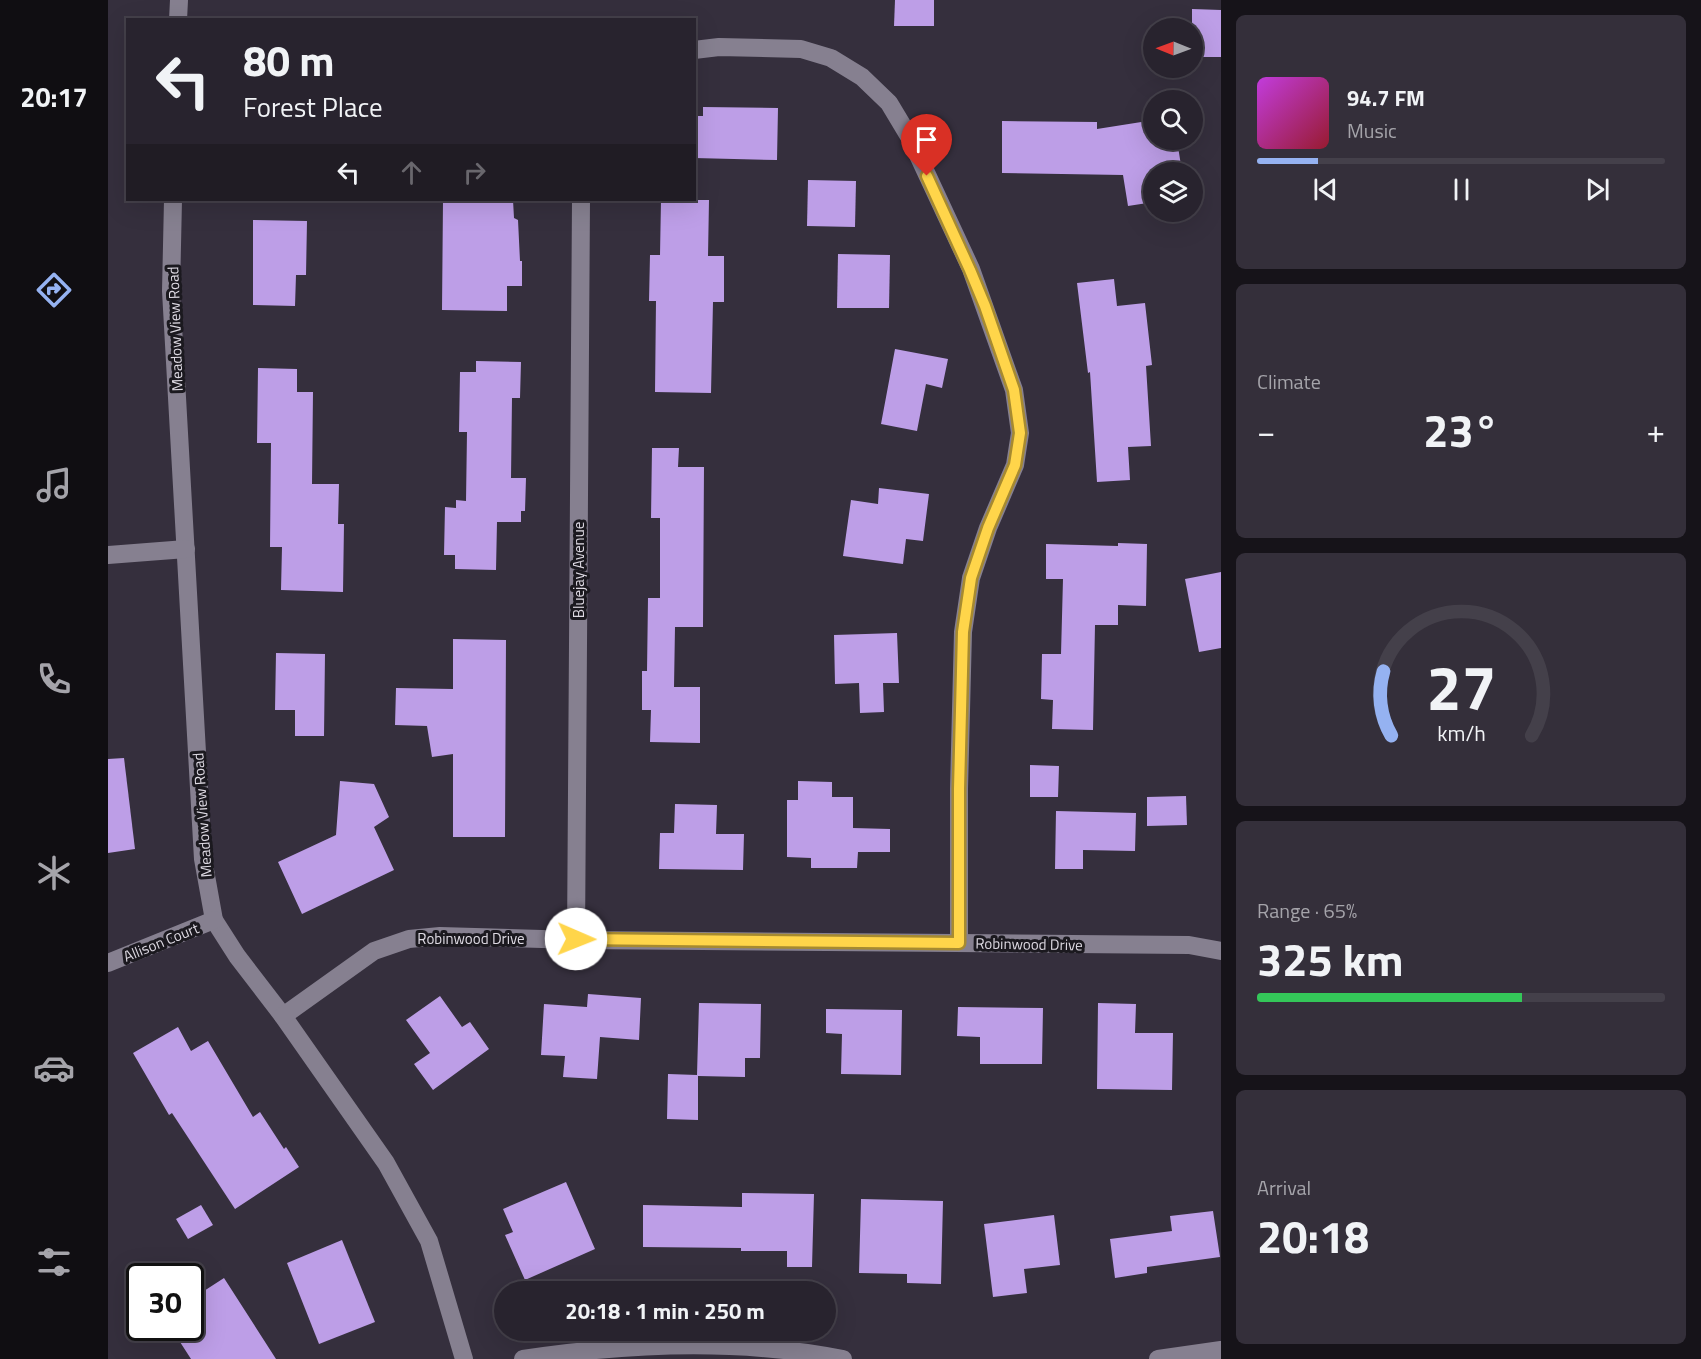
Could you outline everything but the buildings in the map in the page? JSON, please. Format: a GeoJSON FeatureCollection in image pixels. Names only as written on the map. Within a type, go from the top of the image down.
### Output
{"type":"FeatureCollection","features":[{"type":"Feature","properties":{"kind":"street"},"geometry":{"type":"LineString","coordinates":[[178,18],[179,0]]}},
{"type":"Feature","properties":{"kind":"street"},"geometry":{"type":"LineString","coordinates":[[696,50],[719,47],[801,49],[831,58],[862,77],[889,103],[910,138],[970,270],[1014,390],[1020,433],[1015,465],[988,528],[971,578],[963,632],[959,789],[959,943]]}},
{"type":"Feature","properties":{"kind":"street","name":"Meadow View Road"},"geometry":{"type":"LineString","coordinates":[[173,201],[171,291],[203,859],[214,920],[237,956],[283,1016],[386,1163],[429,1241],[464,1359]]}},
{"type":"Feature","properties":{"kind":"street","name":"Bluejay Avenue"},"geometry":{"type":"LineString","coordinates":[[576,939],[581,201]]}},
{"type":"Feature","properties":{"kind":"street"},"geometry":{"type":"LineString","coordinates":[[108,555],[186,549]]}},
{"type":"Feature","properties":{"kind":"street","name":"Allison Court"},"geometry":{"type":"LineString","coordinates":[[108,963],[214,920]]}},
{"type":"Feature","properties":{"kind":"street","name":"Robinwood Drive"},"geometry":{"type":"LineString","coordinates":[[283,1016],[374,951],[409,939],[440,936],[1189,945],[1221,951]]}},
{"type":"Feature","properties":{"kind":"street"},"geometry":{"type":"LineString","coordinates":[[523,1359],[579,1351],[653,1345],[713,1345],[843,1359]]}},
{"type":"Feature","properties":{"kind":"street"},"geometry":{"type":"LineString","coordinates":[[1158,1359],[1221,1350]]}},
{"type":"Feature","properties":{"kind":"route"},"geometry":{"type":"LineString","coordinates":[[576,939],[959,943],[959,789],[963,632],[971,578],[988,528],[1015,465],[1020,433],[1014,390],[985,306],[927,176]]}}]}
